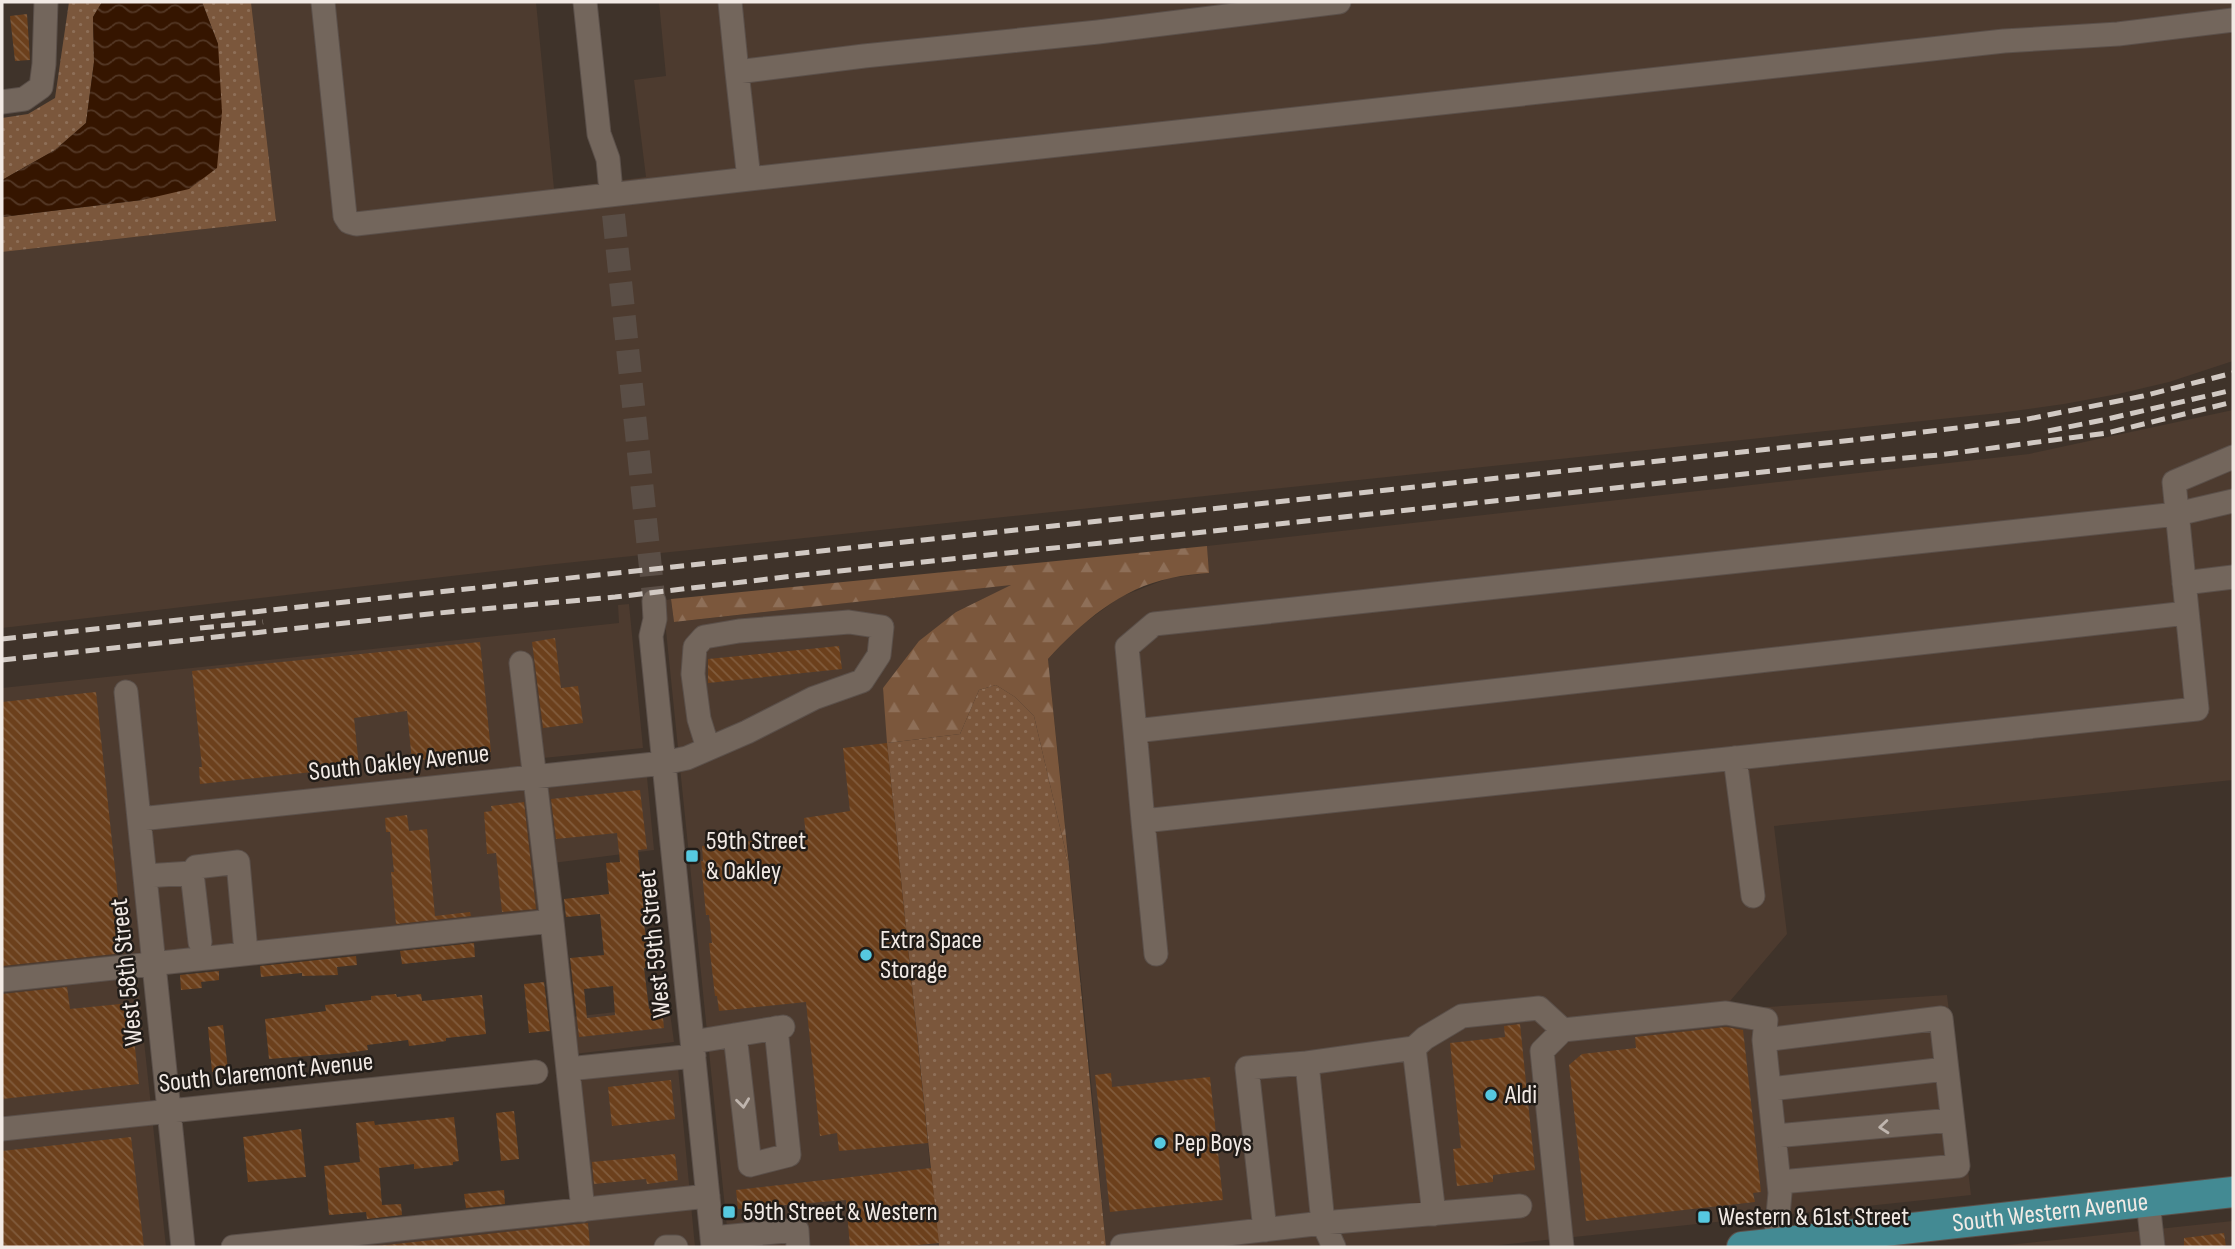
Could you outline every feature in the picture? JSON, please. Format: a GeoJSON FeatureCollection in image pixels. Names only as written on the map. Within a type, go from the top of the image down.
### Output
{"type":"FeatureCollection","features":[{"type":"Feature","properties":{"kind":"main road","name":"South Western Avenue"},"geometry":{"type":"LineString","coordinates":[[1742,1247],[1816,1243],[2233,1192]]}},
{"type":"Feature","properties":{"kind":"street"},"geometry":{"type":"LineString","coordinates":[[2,102],[24,99],[41,87],[46,2]]}},
{"type":"Feature","properties":{"kind":"street"},"geometry":{"type":"LineString","coordinates":[[323,2],[345,216],[349,222],[356,224],[2004,41],[2118,34],[2233,20]]}},
{"type":"Feature","properties":{"kind":"street"},"geometry":{"type":"LineString","coordinates":[[585,2],[599,134],[608,159],[604,182]]}},
{"type":"Feature","properties":{"kind":"street"},"geometry":{"type":"LineString","coordinates":[[730,2],[749,179]]}},
{"type":"Feature","properties":{"kind":"street"},"geometry":{"type":"LineString","coordinates":[[737,72],[1339,2]]}},
{"type":"Feature","properties":{"kind":"street"},"geometry":{"type":"LineString","coordinates":[[1143,821],[2197,709],[2174,482],[2233,457]]}},
{"type":"Feature","properties":{"kind":"street"},"geometry":{"type":"LineString","coordinates":[[1156,954],[1127,647],[1154,624],[2177,514],[2233,501]]}},
{"type":"Feature","properties":{"kind":"street"},"geometry":{"type":"LineString","coordinates":[[2184,583],[2233,578]]}},
{"type":"Feature","properties":{"kind":"street","name":"West 59th Street"},"geometry":{"type":"LineString","coordinates":[[648,602],[655,619],[651,636],[713,1242]]}},
{"type":"Feature","properties":{"kind":"street"},"geometry":{"type":"LineString","coordinates":[[1135,732],[2187,613]]}},
{"type":"Feature","properties":{"kind":"street","name":"South Oakley Avenue"},"geometry":{"type":"LineString","coordinates":[[139,818],[664,763],[687,758],[747,732],[814,698],[862,681],[879,655],[882,627],[849,622],[739,631],[704,637],[695,647],[694,674],[699,719],[708,748]]}},
{"type":"Feature","properties":{"kind":"street"},"geometry":{"type":"LineString","coordinates":[[521,663],[583,1210]]}},
{"type":"Feature","properties":{"kind":"street","name":"West 58th Street"},"geometry":{"type":"LineString","coordinates":[[125,692],[183,1247]]}},
{"type":"Feature","properties":{"kind":"street"},"geometry":{"type":"LineString","coordinates":[[1735,758],[1753,896]]}},
{"type":"Feature","properties":{"kind":"street"},"geometry":{"type":"LineString","coordinates":[[200,942],[192,873],[197,867],[238,862],[245,941]]}},
{"type":"Feature","properties":{"kind":"street"},"geometry":{"type":"LineString","coordinates":[[145,876],[192,873]]}},
{"type":"Feature","properties":{"kind":"street"},"geometry":{"type":"LineString","coordinates":[[2,980],[552,921]]}},
{"type":"Feature","properties":{"kind":"street"},"geometry":{"type":"LineString","coordinates":[[1265,1230],[1247,1068],[1307,1063],[1414,1048],[1425,1038],[1462,1016],[1539,1008],[1563,1030]]}},
{"type":"Feature","properties":{"kind":"street"},"geometry":{"type":"LineString","coordinates":[[1562,1247],[1542,1051],[1563,1030],[1726,1013],[1765,1030],[1941,1018],[1958,1166],[1780,1182]]}},
{"type":"Feature","properties":{"kind":"street"},"geometry":{"type":"LineString","coordinates":[[568,1069],[693,1049],[735,1035],[780,1028],[789,1155],[750,1165],[735,1035]]}},
{"type":"Feature","properties":{"kind":"street"},"geometry":{"type":"LineString","coordinates":[[1765,1030],[1780,1182],[1775,1245]]}},
{"type":"Feature","properties":{"kind":"street"},"geometry":{"type":"LineString","coordinates":[[1414,1048],[1434,1214]]}},
{"type":"Feature","properties":{"kind":"street"},"geometry":{"type":"LineString","coordinates":[[1307,1063],[1324,1223],[1334,1247]]}},
{"type":"Feature","properties":{"kind":"street"},"geometry":{"type":"LineString","coordinates":[[1770,1089],[1946,1069]]}},
{"type":"Feature","properties":{"kind":"street","name":"South Claremont Avenue"},"geometry":{"type":"LineString","coordinates":[[2,1129],[536,1072]]}},
{"type":"Feature","properties":{"kind":"street"},"geometry":{"type":"LineString","coordinates":[[1775,1136],[1952,1120]]}},
{"type":"Feature","properties":{"kind":"street"},"geometry":{"type":"LineString","coordinates":[[233,1247],[708,1196]]}},
{"type":"Feature","properties":{"kind":"street"},"geometry":{"type":"LineString","coordinates":[[2148,1202],[2153,1247]]}},
{"type":"Feature","properties":{"kind":"street"},"geometry":{"type":"LineString","coordinates":[[1122,1246],[1324,1223],[1520,1206]]}},
{"type":"Feature","properties":{"kind":"street"},"geometry":{"type":"LineString","coordinates":[[1316,1247],[1324,1223]]}},
{"type":"Feature","properties":{"kind":"street"},"geometry":{"type":"LineString","coordinates":[[713,1242],[798,1239]]}},
{"type":"Feature","properties":{"kind":"street"},"geometry":{"type":"LineString","coordinates":[[666,1247],[676,1247]]}},
{"type":"Feature","properties":{"kind":"shaded area"},"geometry":{"type":"Polygon","coordinates":[[[251,2],[536,2],[554,189],[646,177],[634,80],[666,76],[659,2],[2233,2],[2233,361],[2169,382],[2118,394],[1999,413],[546,565],[2,628],[2,252],[276,221],[251,2]]]}},
{"type":"Feature","properties":{"kind":"shaded area"},"geometry":{"type":"Polygon","coordinates":[[[2233,410],[2233,780],[1774,826],[1787,934],[1725,1007],[1767,1007],[1947,995],[1971,1195],[1480,1247],[1106,1247],[1048,659],[1075,630],[1120,597],[1169,578],[1209,573],[1207,546],[2029,454],[2233,410]]]}},
{"type":"Feature","properties":{"kind":"shaded area"},"geometry":{"type":"Polygon","coordinates":[[[1014,584],[956,612],[883,688],[938,1247],[729,1247],[663,601],[671,599],[674,622],[1014,584]]]}},
{"type":"Feature","properties":{"kind":"shaded area"},"geometry":{"type":"Polygon","coordinates":[[[629,604],[643,748],[533,759],[536,789],[647,777],[654,850],[545,864],[552,921],[136,966],[166,1247],[2,1247],[2,688],[619,623],[618,605],[629,604]]]}},
{"type":"Feature","properties":{"kind":"shaded area"},"geometry":{"type":"Polygon","coordinates":[[[669,1006],[674,1042],[566,1055],[562,1018],[669,1006]]]}},
{"type":"Feature","properties":{"kind":"shaded area"},"geometry":{"type":"Polygon","coordinates":[[[678,1068],[695,1247],[233,1247],[583,1210],[569,1079],[678,1068]]]}},
{"type":"Feature","properties":{"kind":"shaded area"},"geometry":{"type":"Polygon","coordinates":[[[2233,1221],[2233,1247],[1989,1247],[2233,1221]]]}},
{"type":"Feature","properties":{"kind":"green space"},"geometry":{"type":"Polygon","coordinates":[[[69,2],[102,2],[93,17],[94,62],[86,123],[55,150],[2,180],[2,118],[28,114],[55,98],[69,2]]]}},
{"type":"Feature","properties":{"kind":"green space"},"geometry":{"type":"Polygon","coordinates":[[[202,2],[251,2],[276,221],[2,252],[2,217],[142,200],[218,44],[202,2]]]}},
{"type":"Feature","properties":{"kind":"green space"},"geometry":{"type":"Polygon","coordinates":[[[1207,546],[1209,573],[1181,576],[1135,590],[1088,620],[1048,659],[1069,866],[1034,716],[1015,697],[996,685],[979,690],[960,734],[887,743],[883,688],[919,641],[956,612],[1011,585],[674,622],[671,599],[1207,546]]]}},
{"type":"Feature","properties":{"kind":"green space"},"geometry":{"type":"Polygon","coordinates":[[[996,685],[1015,697],[1034,716],[1069,866],[1106,1247],[939,1247],[887,743],[960,734],[979,690],[996,685]]]}},
{"type":"Feature","properties":{"kind":"water"},"geometry":{"type":"Polygon","coordinates":[[[102,2],[202,2],[218,44],[222,112],[217,168],[189,189],[142,200],[2,217],[2,180],[55,150],[86,123],[94,62],[93,17],[102,2]]]}},
{"type":"Feature","properties":{"kind":"building"},"geometry":{"type":"Polygon","coordinates":[[[27,14],[30,60],[15,61],[10,16],[27,14]]]}},
{"type":"Feature","properties":{"kind":"building"},"geometry":{"type":"Polygon","coordinates":[[[555,638],[561,688],[578,686],[583,723],[543,728],[532,642],[555,638]]]}},
{"type":"Feature","properties":{"kind":"building"},"geometry":{"type":"Polygon","coordinates":[[[480,642],[491,752],[412,761],[407,711],[354,718],[359,767],[200,784],[199,767],[202,767],[192,671],[480,642]]]}},
{"type":"Feature","properties":{"kind":"building"},"geometry":{"type":"Polygon","coordinates":[[[839,646],[842,669],[708,683],[708,659],[839,646]]]}},
{"type":"Feature","properties":{"kind":"building"},"geometry":{"type":"Polygon","coordinates":[[[96,692],[124,953],[2,966],[2,702],[96,692]]]}},
{"type":"Feature","properties":{"kind":"building","name":"Extra Space Storage"},"geometry":{"type":"Polygon","coordinates":[[[887,743],[928,1143],[839,1151],[837,1133],[820,1136],[806,1002],[719,1011],[709,943],[712,943],[709,915],[706,915],[702,846],[806,835],[804,818],[850,811],[843,748],[887,743]]]}},
{"type":"Feature","properties":{"kind":"building"},"geometry":{"type":"Polygon","coordinates":[[[640,790],[647,849],[638,850],[650,968],[644,968],[649,1009],[662,1008],[664,1028],[579,1037],[570,958],[604,955],[600,914],[566,917],[564,899],[609,894],[606,863],[620,862],[617,833],[556,839],[551,799],[640,790]],[[613,986],[584,989],[587,1018],[615,1015],[613,986]]]}},
{"type":"Feature","properties":{"kind":"building"},"geometry":{"type":"Polygon","coordinates":[[[524,802],[536,909],[502,912],[496,853],[487,854],[484,812],[492,811],[491,806],[524,802]]]}},
{"type":"Feature","properties":{"kind":"building"},"geometry":{"type":"Polygon","coordinates":[[[407,815],[409,831],[427,829],[435,916],[470,912],[471,916],[396,924],[390,832],[386,832],[385,818],[407,815]]]}},
{"type":"Feature","properties":{"kind":"building"},"geometry":{"type":"Polygon","coordinates":[[[474,943],[475,957],[402,964],[400,951],[474,943]]]}},
{"type":"Feature","properties":{"kind":"building"},"geometry":{"type":"Polygon","coordinates":[[[356,956],[357,965],[337,967],[338,975],[302,976],[302,973],[261,977],[260,966],[356,956]]]}},
{"type":"Feature","properties":{"kind":"building"},"geometry":{"type":"Polygon","coordinates":[[[219,971],[219,980],[201,982],[202,988],[181,990],[180,975],[219,971]]]}},
{"type":"Feature","properties":{"kind":"building"},"geometry":{"type":"Polygon","coordinates":[[[544,982],[550,1031],[529,1033],[524,984],[544,982]]]}},
{"type":"Feature","properties":{"kind":"building"},"geometry":{"type":"Polygon","coordinates":[[[67,987],[70,1009],[130,1003],[139,1084],[2,1099],[2,994],[67,987]]]}},
{"type":"Feature","properties":{"kind":"building"},"geometry":{"type":"Polygon","coordinates":[[[396,994],[397,997],[421,994],[422,1001],[482,995],[486,1034],[446,1038],[446,1041],[409,1046],[408,1040],[367,1045],[368,1050],[347,1053],[269,1059],[265,1019],[326,1011],[325,1005],[371,1000],[371,996],[396,994]]]}},
{"type":"Feature","properties":{"kind":"building","name":"Aldi"},"geometry":{"type":"Polygon","coordinates":[[[1520,1024],[1535,1170],[1493,1175],[1493,1182],[1457,1186],[1453,1149],[1461,1148],[1450,1043],[1505,1037],[1504,1026],[1520,1024]]]}},
{"type":"Feature","properties":{"kind":"building"},"geometry":{"type":"Polygon","coordinates":[[[223,1025],[228,1070],[212,1072],[208,1027],[223,1025]]]}},
{"type":"Feature","properties":{"kind":"building"},"geometry":{"type":"Polygon","coordinates":[[[1726,1027],[1743,1030],[1761,1192],[1753,1193],[1755,1202],[1586,1221],[1569,1065],[1582,1054],[1636,1048],[1635,1037],[1726,1027]]]}},
{"type":"Feature","properties":{"kind":"building","name":"Pep Boys"},"geometry":{"type":"Polygon","coordinates":[[[1111,1073],[1112,1087],[1210,1077],[1223,1200],[1110,1212],[1095,1075],[1111,1073]]]}},
{"type":"Feature","properties":{"kind":"building"},"geometry":{"type":"Polygon","coordinates":[[[671,1080],[675,1119],[612,1126],[608,1087],[671,1080]]]}},
{"type":"Feature","properties":{"kind":"building"},"geometry":{"type":"Polygon","coordinates":[[[514,1111],[519,1159],[501,1161],[496,1113],[514,1111]]]}},
{"type":"Feature","properties":{"kind":"building"},"geometry":{"type":"Polygon","coordinates":[[[454,1117],[459,1161],[453,1162],[453,1165],[414,1169],[414,1164],[379,1168],[382,1205],[401,1204],[402,1215],[367,1219],[366,1212],[329,1215],[324,1166],[360,1162],[356,1123],[374,1121],[375,1125],[454,1117]]]}},
{"type":"Feature","properties":{"kind":"building"},"geometry":{"type":"Polygon","coordinates":[[[301,1129],[306,1177],[248,1182],[243,1137],[301,1129]]]}},
{"type":"Feature","properties":{"kind":"building"},"geometry":{"type":"Polygon","coordinates":[[[131,1137],[144,1247],[2,1247],[2,1151],[131,1137]]]}},
{"type":"Feature","properties":{"kind":"building"},"geometry":{"type":"Polygon","coordinates":[[[675,1154],[678,1180],[647,1184],[646,1179],[594,1184],[592,1162],[675,1154]]]}},
{"type":"Feature","properties":{"kind":"building"},"geometry":{"type":"Polygon","coordinates":[[[931,1168],[939,1243],[898,1247],[850,1247],[846,1200],[738,1209],[736,1190],[931,1168]]]}},
{"type":"Feature","properties":{"kind":"building"},"geometry":{"type":"Polygon","coordinates":[[[504,1190],[505,1204],[466,1208],[464,1194],[504,1190]]]}},
{"type":"Feature","properties":{"kind":"building"},"geometry":{"type":"Polygon","coordinates":[[[588,1223],[590,1247],[378,1247],[378,1246],[588,1223]]]}},
{"type":"Feature","properties":{"kind":"building"},"geometry":{"type":"Polygon","coordinates":[[[2224,1233],[2226,1247],[2184,1247],[2184,1238],[2224,1233]]]}},
{"type":"Feature","properties":{"kind":"tunnel"},"geometry":{"type":"LineString","coordinates":[[610,181],[654,601]]}},
{"type":"Feature","properties":{"kind":"railway"},"geometry":{"type":"LineString","coordinates":[[2,639],[1890,436],[2023,420],[2143,396],[2233,373]]}},
{"type":"Feature","properties":{"kind":"railway"},"geometry":{"type":"LineString","coordinates":[[2048,431],[2233,390]]}},
{"type":"Feature","properties":{"kind":"railway"},"geometry":{"type":"LineString","coordinates":[[2,660],[1939,455],[2107,433],[2233,402]]}},
{"type":"Feature","properties":{"kind":"railway"},"geometry":{"type":"LineString","coordinates":[[200,628],[263,622]]}},
{"type":"Feature","properties":{"kind":"place","name":"59th Street & Oakley"},"geometry":{"type":"Point","coordinates":[692,856]}},
{"type":"Feature","properties":{"kind":"place","name":"Extra Space Storage"},"geometry":{"type":"Point","coordinates":[866,955]}},
{"type":"Feature","properties":{"kind":"place","name":"Aldi"},"geometry":{"type":"Point","coordinates":[1491,1095]}},
{"type":"Feature","properties":{"kind":"place","name":"Pep Boys"},"geometry":{"type":"Point","coordinates":[1160,1143]}},
{"type":"Feature","properties":{"kind":"place","name":"59th Street & Western"},"geometry":{"type":"Point","coordinates":[729,1212]}},
{"type":"Feature","properties":{"kind":"place","name":"Western & 61st Street"},"geometry":{"type":"Point","coordinates":[1704,1217]}}]}
